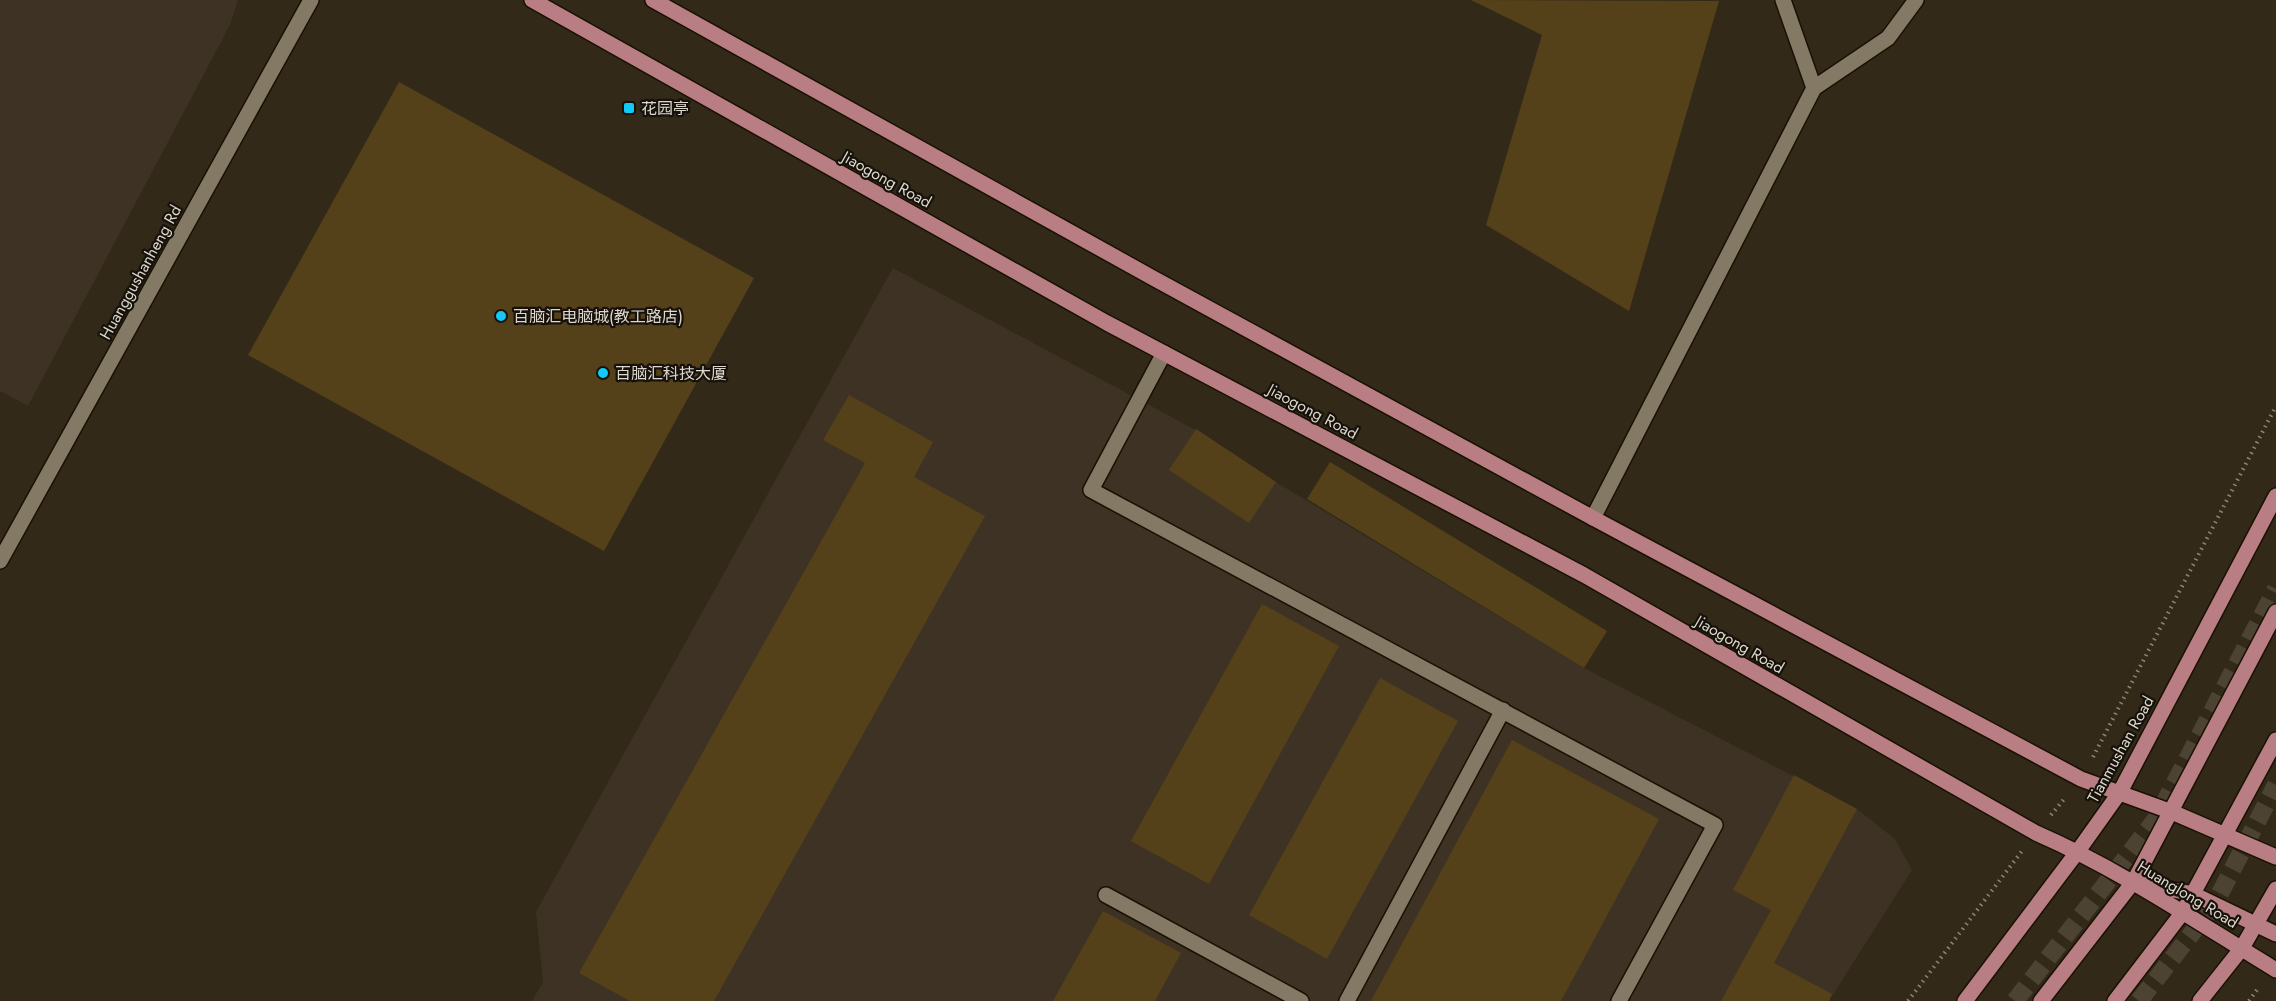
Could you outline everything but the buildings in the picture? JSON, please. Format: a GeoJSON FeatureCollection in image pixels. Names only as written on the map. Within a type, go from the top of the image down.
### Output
{"type":"FeatureCollection","features":[{"type":"Feature","properties":{"kind":"main road","name":"Jiaogong Road"},"geometry":{"type":"LineString","coordinates":[[532,0],[1097,318],[1584,575],[2036,833],[2078,851]]}},
{"type":"Feature","properties":{"kind":"main road"},"geometry":{"type":"LineString","coordinates":[[653,0],[1593,518],[2081,779],[2172,812],[2276,857]]}},
{"type":"Feature","properties":{"kind":"main road","name":"Tianmushan Road"},"geometry":{"type":"LineString","coordinates":[[1965,1001],[2120,792],[2276,496]]}},
{"type":"Feature","properties":{"kind":"main road"},"geometry":{"type":"LineString","coordinates":[[2041,1001],[2134,881],[2276,612]]}},
{"type":"Feature","properties":{"kind":"main road"},"geometry":{"type":"LineString","coordinates":[[2115,1001],[2183,912],[2276,740]]}},
{"type":"Feature","properties":{"kind":"main road","name":"Huanglong Road"},"geometry":{"type":"LineString","coordinates":[[2078,851],[2134,881],[2276,970]]}},
{"type":"Feature","properties":{"kind":"main road"},"geometry":{"type":"LineString","coordinates":[[2134,881],[2193,894],[2276,934]]}},
{"type":"Feature","properties":{"kind":"main road"},"geometry":{"type":"LineString","coordinates":[[2200,1001],[2242,948],[2276,889]]}},
{"type":"Feature","properties":{"kind":"street","name":"Huanggushanheng Rd"},"geometry":{"type":"LineString","coordinates":[[0,561],[311,0]]}},
{"type":"Feature","properties":{"kind":"street"},"geometry":{"type":"LineString","coordinates":[[1783,0],[1814,87]]}},
{"type":"Feature","properties":{"kind":"street"},"geometry":{"type":"LineString","coordinates":[[1593,518],[1814,87],[1888,38],[1916,0]]}},
{"type":"Feature","properties":{"kind":"street"},"geometry":{"type":"LineString","coordinates":[[1164,353],[1091,490],[1715,825],[1619,1001]]}},
{"type":"Feature","properties":{"kind":"street"},"geometry":{"type":"LineString","coordinates":[[1347,1001],[1503,710]]}},
{"type":"Feature","properties":{"kind":"street"},"geometry":{"type":"LineString","coordinates":[[1106,895],[1301,1001]]}},
{"type":"Feature","properties":{"kind":"path"},"geometry":{"type":"LineString","coordinates":[[1908,1001],[2036,833],[2081,779],[2276,406]]}},
{"type":"Feature","properties":{"kind":"shaded area"},"geometry":{"type":"Polygon","coordinates":[[[0,0],[238,0],[230,25],[28,406],[0,391],[0,0]]]}},
{"type":"Feature","properties":{"kind":"shaded area"},"geometry":{"type":"Polygon","coordinates":[[[893,268],[1205,435],[1276,482],[1584,668],[1857,809],[1895,839],[1912,870],[1829,1001],[532,1001],[543,982],[536,912],[893,268]]]}},
{"type":"Feature","properties":{"kind":"tunnel"},"geometry":{"type":"LineString","coordinates":[[2015,1001],[2156,819],[2276,589]]}},
{"type":"Feature","properties":{"kind":"tunnel"},"geometry":{"type":"LineString","coordinates":[[2139,1001],[2214,905],[2276,785]]}},
{"type":"Feature","properties":{"kind":"place","name":"花园亭"},"geometry":{"type":"Point","coordinates":[629,108]}},
{"type":"Feature","properties":{"kind":"place","name":"百脑汇电脑城(教工路店)"},"geometry":{"type":"Point","coordinates":[501,316]}},
{"type":"Feature","properties":{"kind":"place","name":"百脑汇科技大厦"},"geometry":{"type":"Point","coordinates":[603,373]}}]}
